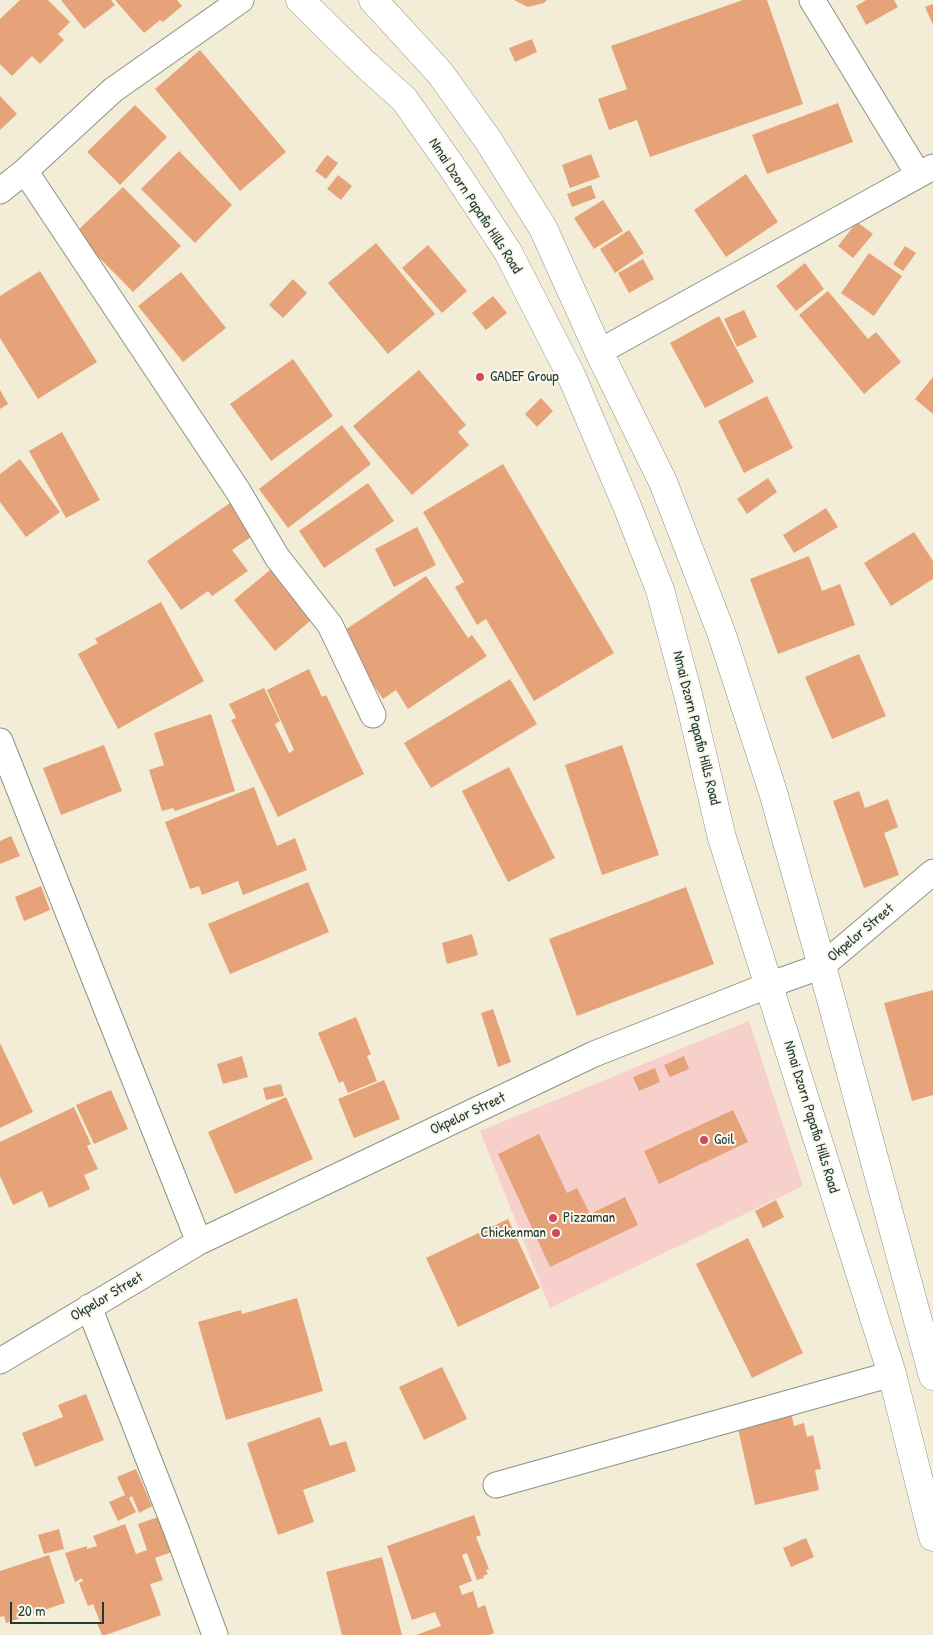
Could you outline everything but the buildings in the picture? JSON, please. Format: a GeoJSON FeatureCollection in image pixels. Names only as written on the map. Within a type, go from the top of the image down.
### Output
{"type":"FeatureCollection","features":[{"type":"Feature","properties":{"kind":"street"},"geometry":{"type":"LineString","coordinates":[[0,191],[26,171],[113,90],[241,0]]}},
{"type":"Feature","properties":{"kind":"street","name":"Nmai Dzorn Papafio Hills Road"},"geometry":{"type":"LineString","coordinates":[[300,0],[366,65],[404,99],[508,252],[571,375],[627,506],[660,590],[689,698],[722,838],[892,1374],[933,1537]]}},
{"type":"Feature","properties":{"kind":"street"},"geometry":{"type":"LineString","coordinates":[[373,0],[440,73],[488,140],[543,228],[599,352],[663,482],[721,632],[773,792],[933,1376]]}},
{"type":"Feature","properties":{"kind":"street"},"geometry":{"type":"LineString","coordinates":[[599,352],[926,170],[812,0]]}},
{"type":"Feature","properties":{"kind":"street"},"geometry":{"type":"LineString","coordinates":[[26,171],[238,491],[277,557],[330,625],[373,715]]}},
{"type":"Feature","properties":{"kind":"street"},"geometry":{"type":"LineString","coordinates":[[0,741],[199,1242]]}},
{"type":"Feature","properties":{"kind":"street","name":"Okpelor Street"},"geometry":{"type":"LineString","coordinates":[[0,1361],[199,1242],[594,1054],[822,966],[933,872]]}},
{"type":"Feature","properties":{"kind":"street"},"geometry":{"type":"LineString","coordinates":[[89,1307],[215,1635]]}},
{"type":"Feature","properties":{"kind":"street"},"geometry":{"type":"LineString","coordinates":[[496,1485],[892,1374]]}},
{"type":"Feature","properties":{"kind":"shaded area"},"geometry":{"type":"Polygon","coordinates":[[[749,1021],[803,1186],[550,1308],[480,1131],[749,1021]]]}},
{"type":"Feature","properties":{"kind":"place","name":"GADEF Group"},"geometry":{"type":"Point","coordinates":[480,377]}},
{"type":"Feature","properties":{"kind":"place","name":"Goil"},"geometry":{"type":"Point","coordinates":[704,1140]}},
{"type":"Feature","properties":{"kind":"place","name":"Pizzaman"},"geometry":{"type":"Point","coordinates":[553,1218]}},
{"type":"Feature","properties":{"kind":"place","name":"Chickenman"},"geometry":{"type":"Point","coordinates":[556,1233]}}]}
